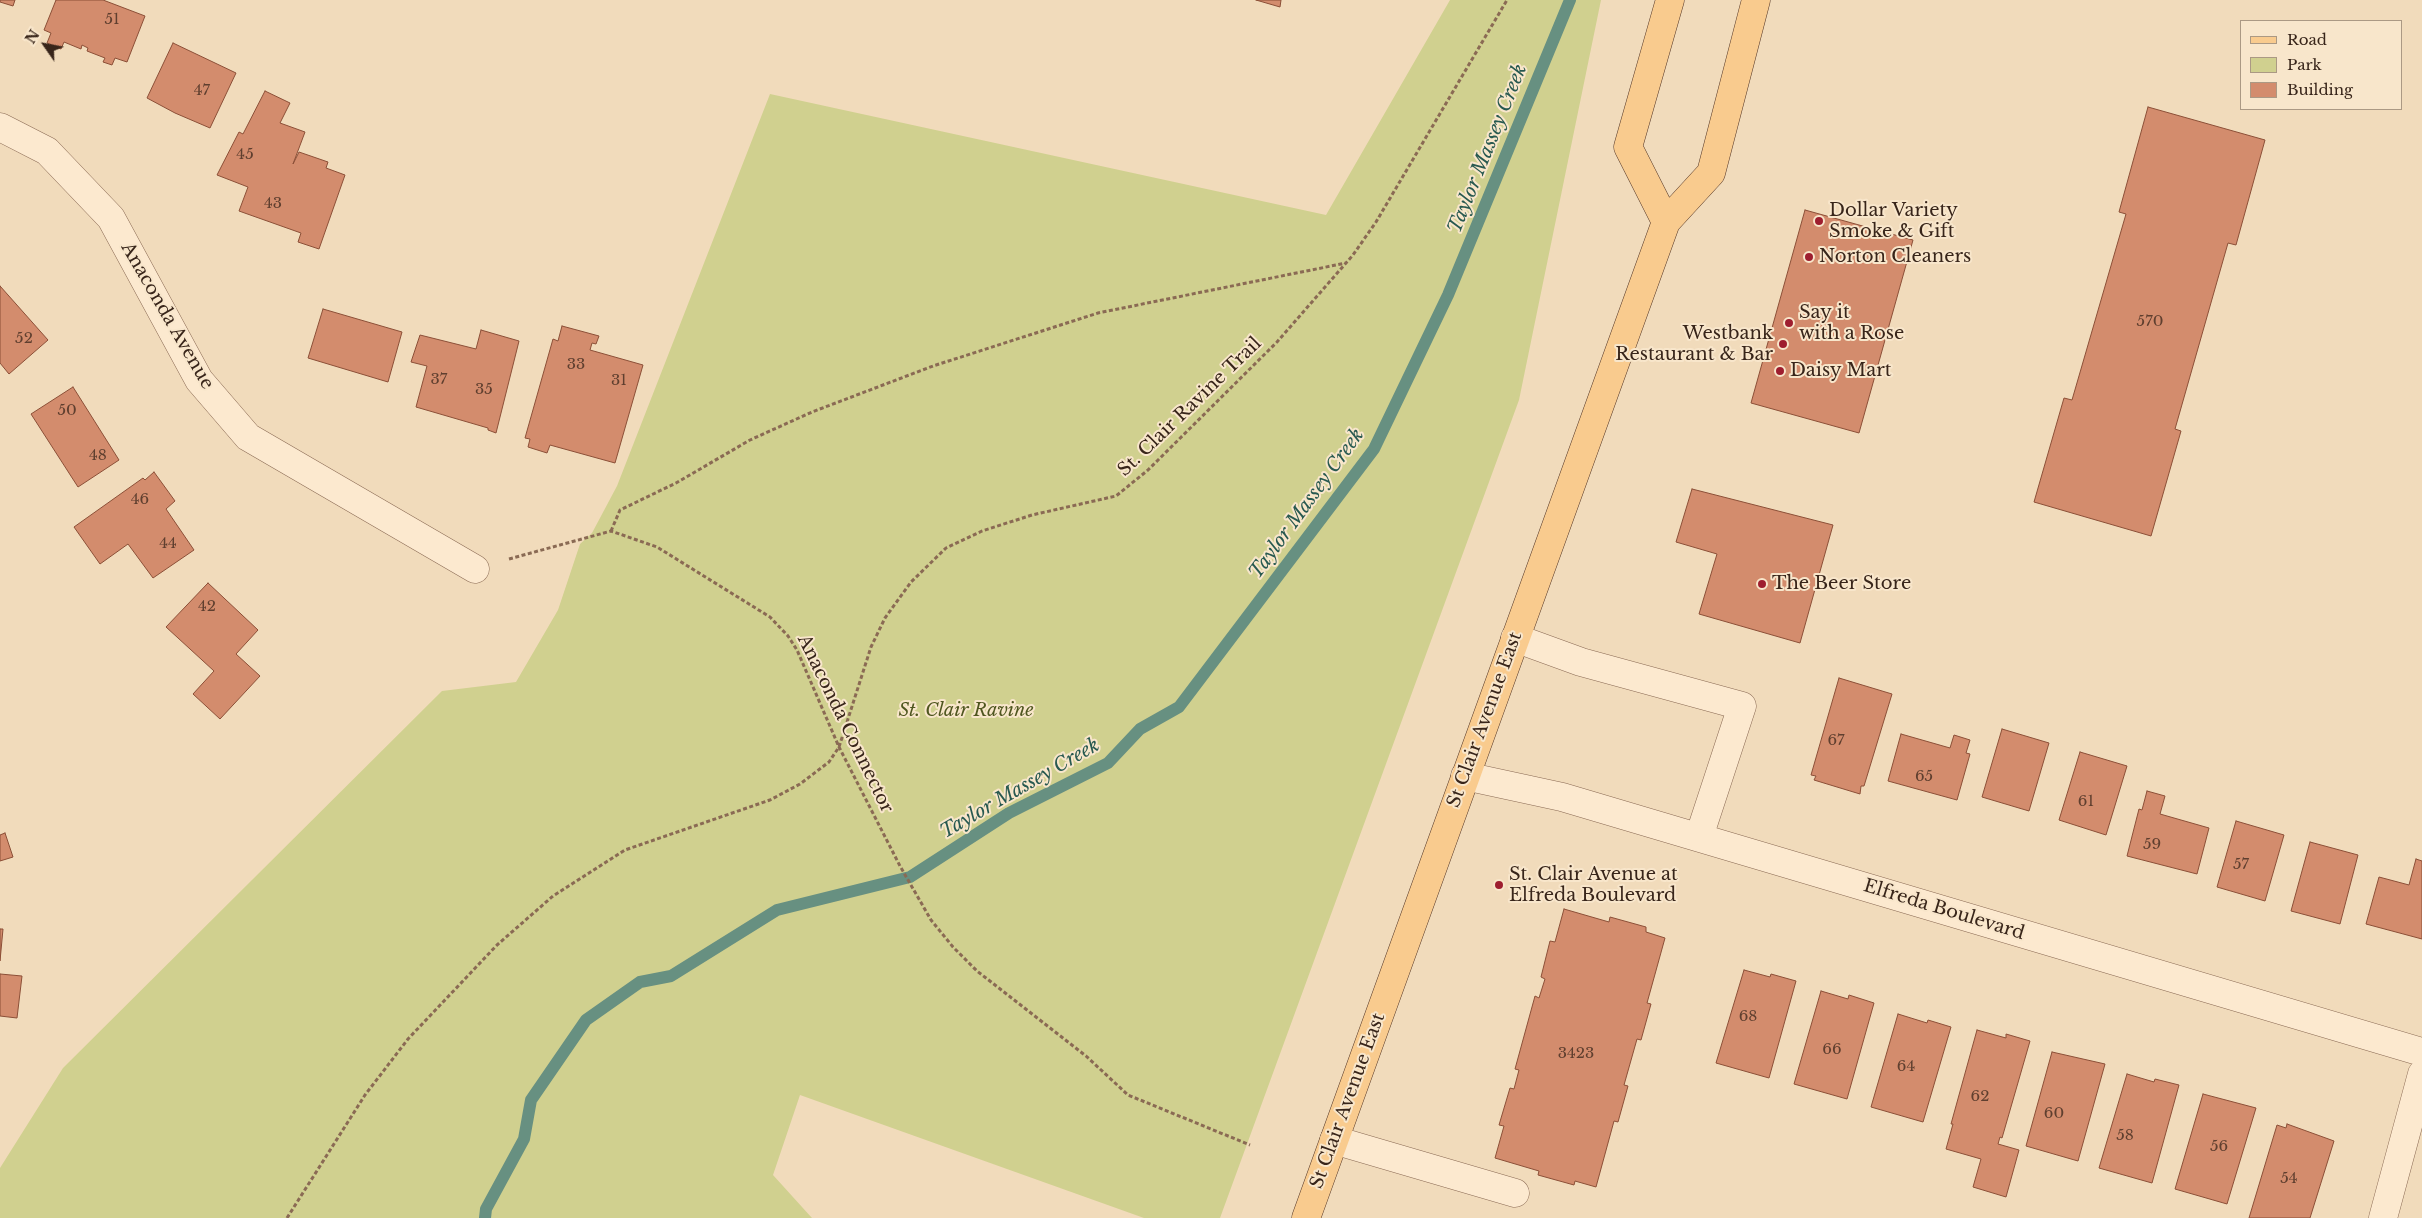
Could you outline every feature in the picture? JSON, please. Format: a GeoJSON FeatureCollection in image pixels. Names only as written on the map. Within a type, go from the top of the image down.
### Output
{"type":"FeatureCollection","features":[{"type":"Feature","properties":{"kind":"main road"},"geometry":{"type":"LineString","coordinates":[[1666,222],[1628,147],[1670,0]]}},
{"type":"Feature","properties":{"kind":"main road","name":"St Clair Avenue East"},"geometry":{"type":"LineString","coordinates":[[1306,1218],[1666,222],[1711,173],[1756,0]]}},
{"type":"Feature","properties":{"kind":"street","name":"Anaconda Avenue"},"geometry":{"type":"LineString","coordinates":[[0,127],[46,152],[111,218],[199,380],[248,437],[475,569]]}},
{"type":"Feature","properties":{"kind":"street"},"geometry":{"type":"LineString","coordinates":[[1515,638],[1581,662],[1742,706],[1699,837]]}},
{"type":"Feature","properties":{"kind":"street","name":"Elfreda Boulevard"},"geometry":{"type":"LineString","coordinates":[[1465,776],[1547,793],[2422,1052]]}},
{"type":"Feature","properties":{"kind":"street"},"geometry":{"type":"LineString","coordinates":[[2383,1218],[2422,1074]]}},
{"type":"Feature","properties":{"kind":"street"},"geometry":{"type":"LineString","coordinates":[[1334,1140],[1515,1193]]}},
{"type":"Feature","properties":{"kind":"path","name":"St. Clair Ravine Trail"},"geometry":{"type":"LineString","coordinates":[[287,1218],[365,1095],[408,1039],[497,945],[553,896],[625,850],[787,793],[829,762],[838,747],[871,648],[885,618],[911,582],[946,548],[982,532],[1032,515],[1109,498],[1122,492],[1148,470],[1277,342],[1346,263],[1376,222],[1507,0]]}},
{"type":"Feature","properties":{"kind":"path"},"geometry":{"type":"LineString","coordinates":[[475,569],[611,531],[620,510],[676,483],[750,440],[812,412],[924,370],[1098,313],[1346,263]]}},
{"type":"Feature","properties":{"kind":"path","name":"Anaconda Connector"},"geometry":{"type":"LineString","coordinates":[[611,531],[658,547],[770,617],[788,636],[797,650],[838,747],[900,866],[931,920],[966,961],[1086,1056],[1128,1095],[1250,1146]]}},
{"type":"Feature","properties":{"kind":"green space","name":"St. Clair Ravine"},"geometry":{"type":"Polygon","coordinates":[[[1450,0],[1601,0],[1519,400],[1220,1218],[1144,1218],[800,1095],[773,1175],[812,1218],[0,1218],[0,1168],[63,1068],[442,691],[516,682],[558,610],[580,544],[592,533],[617,486],[770,94],[1326,215],[1450,0]]]}},
{"type":"Feature","properties":{"kind":"building"},"geometry":{"type":"Polygon","coordinates":[[[0,0],[15,0],[13,6],[0,2],[0,0]]]}},
{"type":"Feature","properties":{"kind":"building"},"geometry":{"type":"Polygon","coordinates":[[[56,0],[103,0],[145,16],[127,62],[115,58],[112,65],[103,62],[105,58],[87,51],[88,48],[82,45],[81,49],[64,42],[61,49],[47,43],[51,33],[44,30],[56,0]]]}},
{"type":"Feature","properties":{"kind":"building"},"geometry":{"type":"Polygon","coordinates":[[[1256,0],[1281,0],[1280,7],[1256,0]]]}},
{"type":"Feature","properties":{"kind":"building"},"geometry":{"type":"Polygon","coordinates":[[[173,43],[236,73],[210,128],[175,113],[147,98],[173,43]]]}},
{"type":"Feature","properties":{"kind":"building"},"geometry":{"type":"Polygon","coordinates":[[[265,91],[290,103],[280,123],[305,132],[293,164],[299,152],[328,162],[326,168],[345,175],[319,249],[298,242],[301,233],[239,211],[248,187],[217,175],[239,132],[243,134],[265,91]]]}},
{"type":"Feature","properties":{"kind":"building"},"geometry":{"type":"Polygon","coordinates":[[[2148,107],[2265,140],[2236,245],[2228,243],[2175,429],[2181,431],[2151,536],[2034,502],[2064,398],[2072,400],[2126,214],[2119,212],[2148,107]]]}},
{"type":"Feature","properties":{"kind":"building"},"geometry":{"type":"Polygon","coordinates":[[[1805,210],[1913,240],[1859,433],[1751,403],[1805,210]]]}},
{"type":"Feature","properties":{"kind":"building"},"geometry":{"type":"Polygon","coordinates":[[[0,286],[48,340],[9,374],[0,363],[0,286]]]}},
{"type":"Feature","properties":{"kind":"building"},"geometry":{"type":"Polygon","coordinates":[[[323,309],[402,332],[388,382],[308,358],[323,309]]]}},
{"type":"Feature","properties":{"kind":"building"},"geometry":{"type":"Polygon","coordinates":[[[562,326],[599,336],[596,344],[592,343],[590,350],[643,365],[615,463],[550,445],[547,453],[528,447],[530,439],[525,438],[553,339],[558,341],[562,326]]]}},
{"type":"Feature","properties":{"kind":"building"},"geometry":{"type":"Polygon","coordinates":[[[481,330],[519,341],[496,433],[488,430],[488,428],[416,407],[427,366],[411,362],[420,335],[476,349],[481,330]]]}},
{"type":"Feature","properties":{"kind":"building"},"geometry":{"type":"Polygon","coordinates":[[[73,387],[119,460],[78,487],[31,414],[73,387]]]}},
{"type":"Feature","properties":{"kind":"building"},"geometry":{"type":"Polygon","coordinates":[[[154,472],[175,501],[166,509],[194,550],[153,578],[128,544],[100,564],[74,527],[154,472]]]}},
{"type":"Feature","properties":{"kind":"building","name":"The Beer Store"},"geometry":{"type":"Polygon","coordinates":[[[1692,489],[1833,525],[1800,643],[1699,614],[1717,554],[1676,542],[1692,489]]]}},
{"type":"Feature","properties":{"kind":"building"},"geometry":{"type":"Polygon","coordinates":[[[208,583],[258,630],[236,654],[260,676],[220,719],[193,694],[214,671],[166,627],[208,583]]]}},
{"type":"Feature","properties":{"kind":"building"},"geometry":{"type":"Polygon","coordinates":[[[1839,678],[1892,694],[1860,794],[1814,780],[1816,776],[1811,775],[1839,678]]]}},
{"type":"Feature","properties":{"kind":"building"},"geometry":{"type":"Polygon","coordinates":[[[2002,729],[2049,743],[2029,811],[1982,797],[2002,729]]]}},
{"type":"Feature","properties":{"kind":"building"},"geometry":{"type":"Polygon","coordinates":[[[1901,734],[1950,748],[1954,735],[1970,740],[1966,753],[1970,754],[1957,800],[1888,781],[1901,734]]]}},
{"type":"Feature","properties":{"kind":"building"},"geometry":{"type":"Polygon","coordinates":[[[2080,752],[2127,766],[2106,835],[2059,820],[2080,752]]]}},
{"type":"Feature","properties":{"kind":"building"},"geometry":{"type":"Polygon","coordinates":[[[2147,791],[2165,796],[2160,814],[2209,828],[2197,874],[2127,856],[2139,809],[2142,810],[2147,791]]]}},
{"type":"Feature","properties":{"kind":"building"},"geometry":{"type":"Polygon","coordinates":[[[2236,821],[2284,835],[2265,901],[2217,887],[2236,821]]]}},
{"type":"Feature","properties":{"kind":"building"},"geometry":{"type":"Polygon","coordinates":[[[5,833],[13,857],[0,861],[0,835],[5,833]]]}},
{"type":"Feature","properties":{"kind":"building"},"geometry":{"type":"Polygon","coordinates":[[[2310,842],[2358,855],[2340,924],[2291,911],[2310,842]]]}},
{"type":"Feature","properties":{"kind":"building"},"geometry":{"type":"Polygon","coordinates":[[[2416,859],[2422,861],[2422,939],[2366,924],[2379,877],[2409,885],[2416,859]]]}},
{"type":"Feature","properties":{"kind":"building"},"geometry":{"type":"Polygon","coordinates":[[[1564,909],[1609,922],[1610,917],[1646,927],[1646,932],[1665,938],[1647,1003],[1651,1004],[1641,1040],[1637,1039],[1624,1085],[1628,1086],[1618,1122],[1614,1121],[1596,1187],[1575,1181],[1574,1185],[1538,1175],[1539,1171],[1495,1158],[1504,1126],[1499,1125],[1510,1088],[1514,1089],[1519,1070],[1515,1069],[1535,996],[1539,998],[1545,979],[1541,977],[1550,941],[1555,942],[1564,909]]]}},
{"type":"Feature","properties":{"kind":"building"},"geometry":{"type":"Polygon","coordinates":[[[0,929],[3,929],[0,961],[0,929]]]}},
{"type":"Feature","properties":{"kind":"building"},"geometry":{"type":"Polygon","coordinates":[[[1744,970],[1770,977],[1771,974],[1796,981],[1769,1078],[1716,1063],[1744,970]]]}},
{"type":"Feature","properties":{"kind":"building"},"geometry":{"type":"Polygon","coordinates":[[[0,974],[22,976],[17,1018],[0,1016],[0,974]]]}},
{"type":"Feature","properties":{"kind":"building"},"geometry":{"type":"Polygon","coordinates":[[[1821,991],[1848,999],[1849,995],[1874,1003],[1847,1099],[1794,1084],[1821,991]]]}},
{"type":"Feature","properties":{"kind":"building"},"geometry":{"type":"Polygon","coordinates":[[[1898,1014],[1927,1023],[1928,1020],[1951,1027],[1923,1122],[1871,1107],[1898,1014]]]}},
{"type":"Feature","properties":{"kind":"building"},"geometry":{"type":"Polygon","coordinates":[[[1977,1030],[2006,1038],[2006,1034],[2030,1041],[2002,1138],[2000,1137],[1998,1144],[2019,1150],[2006,1197],[1973,1187],[1981,1159],[1946,1149],[1977,1030]]]}},
{"type":"Feature","properties":{"kind":"building"},"geometry":{"type":"Polygon","coordinates":[[[2052,1052],[2105,1064],[2078,1161],[2026,1146],[2052,1052]]]}},
{"type":"Feature","properties":{"kind":"building"},"geometry":{"type":"Polygon","coordinates":[[[2127,1074],[2154,1082],[2155,1079],[2179,1085],[2152,1183],[2099,1168],[2127,1074]]]}},
{"type":"Feature","properties":{"kind":"building"},"geometry":{"type":"Polygon","coordinates":[[[2203,1094],[2256,1108],[2227,1204],[2175,1189],[2203,1094]]]}},
{"type":"Feature","properties":{"kind":"building"},"geometry":{"type":"Polygon","coordinates":[[[2287,1124],[2334,1141],[2310,1218],[2249,1218],[2277,1125],[2286,1128],[2287,1124]]]}},
{"type":"Feature","properties":{"kind":"waterway","name":"Taylor Massey Creek"},"geometry":{"type":"LineString","coordinates":[[485,1218],[486,1209],[524,1139],[531,1100],[586,1020],[640,982],[671,976],[777,910],[910,877],[1009,813],[1108,763],[1140,729],[1179,707],[1374,449],[1448,295],[1570,0]]}},
{"type":"Feature","properties":{"kind":"place","name":"Dollar Variety Smoke & Gift"},"geometry":{"type":"Point","coordinates":[1819,221]}},
{"type":"Feature","properties":{"kind":"place","name":"Norton Cleaners"},"geometry":{"type":"Point","coordinates":[1809,257]}},
{"type":"Feature","properties":{"kind":"place","name":"Say it with a Rose"},"geometry":{"type":"Point","coordinates":[1789,323]}},
{"type":"Feature","properties":{"kind":"place","name":"Westbank Restaurant & Bar"},"geometry":{"type":"Point","coordinates":[1783,344]}},
{"type":"Feature","properties":{"kind":"place","name":"Daisy Mart"},"geometry":{"type":"Point","coordinates":[1780,371]}},
{"type":"Feature","properties":{"kind":"place","name":"The Beer Store"},"geometry":{"type":"Point","coordinates":[1762,584]}},
{"type":"Feature","properties":{"kind":"place","name":"St. Clair Avenue at Elfreda Boulevard"},"geometry":{"type":"Point","coordinates":[1499,885]}}]}
